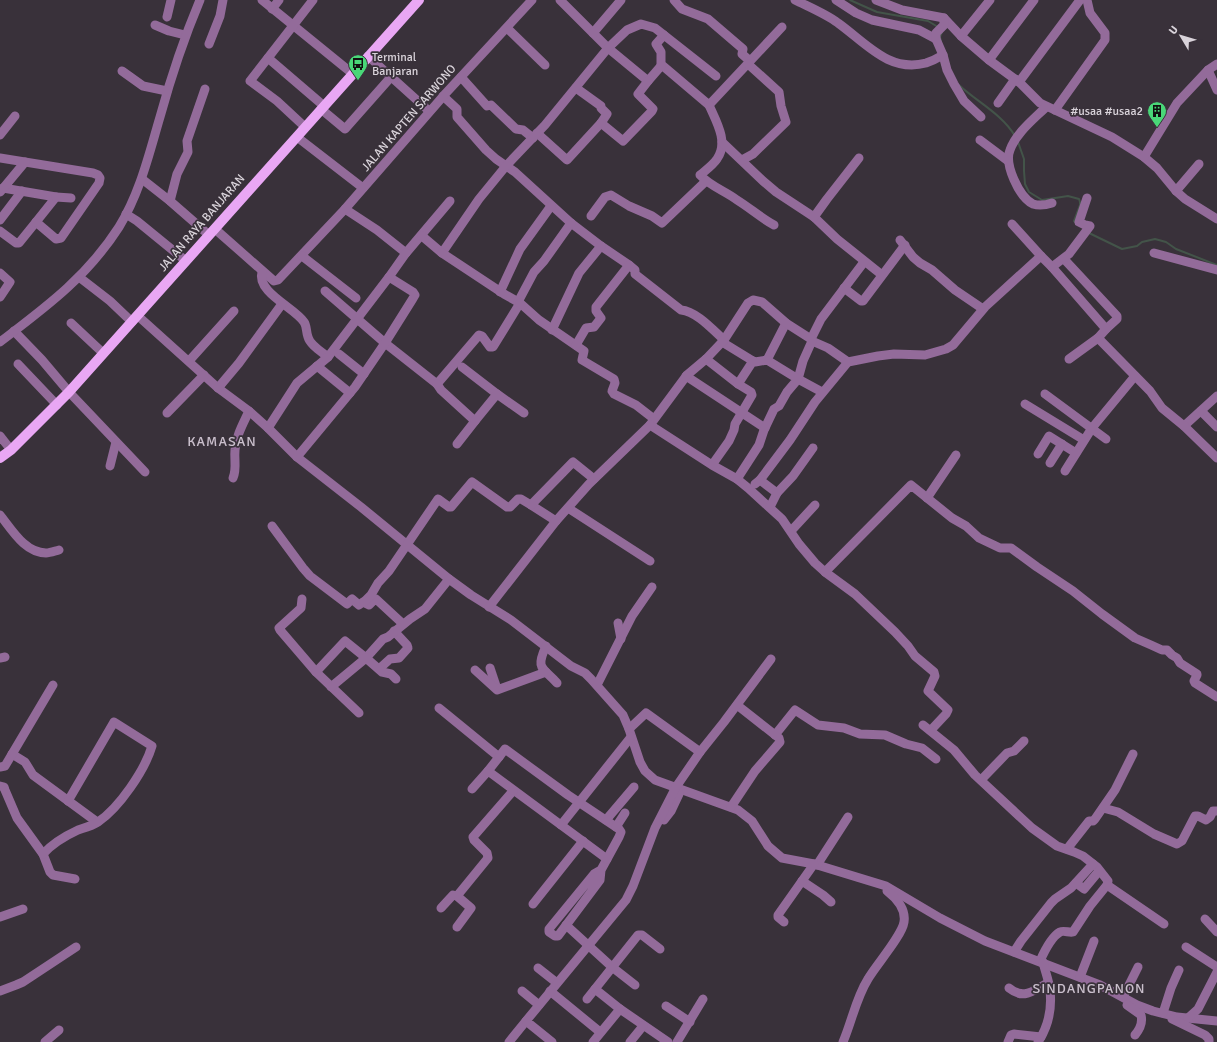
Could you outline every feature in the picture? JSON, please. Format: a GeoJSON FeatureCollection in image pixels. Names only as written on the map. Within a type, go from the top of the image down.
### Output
{"type":"FeatureCollection","features":[{"type":"Feature","properties":{"kind":"main road","name":"JALAN RAYA BANJARAN"},"geometry":{"type":"LineString","coordinates":[[0,458],[12,450],[69,392],[419,0]]}},
{"type":"Feature","properties":{"kind":"street"},"geometry":{"type":"LineString","coordinates":[[167,17],[171,0]]}},
{"type":"Feature","properties":{"kind":"street"},"geometry":{"type":"LineString","coordinates":[[0,342],[60,295],[79,277],[104,248],[126,214],[142,177],[167,91],[186,35],[200,0]]}},
{"type":"Feature","properties":{"kind":"street"},"geometry":{"type":"LineString","coordinates":[[209,44],[224,0]]}},
{"type":"Feature","properties":{"kind":"street"},"geometry":{"type":"LineString","coordinates":[[262,0],[353,74]]}},
{"type":"Feature","properties":{"kind":"street"},"geometry":{"type":"LineString","coordinates":[[272,8],[279,0]]}},
{"type":"Feature","properties":{"kind":"street"},"geometry":{"type":"LineString","coordinates":[[305,128],[277,101],[250,81],[313,0]]}},
{"type":"Feature","properties":{"kind":"street","name":"JALAN KAPTEN SARWONO"},"geometry":{"type":"LineString","coordinates":[[262,274],[274,281],[277,281],[304,254],[345,209],[429,111],[532,0]]}},
{"type":"Feature","properties":{"kind":"street"},"geometry":{"type":"LineString","coordinates":[[560,0],[608,48],[648,81]]}},
{"type":"Feature","properties":{"kind":"street"},"geometry":{"type":"LineString","coordinates":[[593,33],[621,0]]}},
{"type":"Feature","properties":{"kind":"street"},"geometry":{"type":"LineString","coordinates":[[674,0],[682,9],[708,19],[742,49],[742,54],[779,92],[781,106],[786,122],[753,154],[742,160]]}},
{"type":"Feature","properties":{"kind":"street"},"geometry":{"type":"LineString","coordinates":[[795,0],[837,22],[880,56],[891,62],[909,65],[926,63],[943,55]]}},
{"type":"Feature","properties":{"kind":"street"},"geometry":{"type":"LineString","coordinates":[[836,0],[856,13],[872,20],[919,30],[936,36]]}},
{"type":"Feature","properties":{"kind":"street"},"geometry":{"type":"LineString","coordinates":[[876,0],[902,10],[944,22],[989,60],[1017,81],[1034,98],[1050,108],[1112,137],[1144,157],[1157,168],[1176,191],[1185,199],[1217,219]]}},
{"type":"Feature","properties":{"kind":"street"},"geometry":{"type":"LineString","coordinates":[[961,36],[990,0]]}},
{"type":"Feature","properties":{"kind":"street"},"geometry":{"type":"LineString","coordinates":[[989,60],[1034,0]]}},
{"type":"Feature","properties":{"kind":"street"},"geometry":{"type":"LineString","coordinates":[[998,103],[1080,0]]}},
{"type":"Feature","properties":{"kind":"street"},"geometry":{"type":"LineString","coordinates":[[1052,203],[1044,205],[1035,204],[1022,194],[1010,169],[1008,161],[1009,152],[1022,131],[1050,108],[1105,40],[1105,33],[1090,13],[1087,0]]}},
{"type":"Feature","properties":{"kind":"street"},"geometry":{"type":"LineString","coordinates":[[944,22],[936,36],[947,70],[964,101],[981,117]]}},
{"type":"Feature","properties":{"kind":"street"},"geometry":{"type":"LineString","coordinates":[[442,253],[469,212],[506,166],[576,88],[608,48],[627,30],[641,24],[655,28],[716,76]]}},
{"type":"Feature","properties":{"kind":"street"},"geometry":{"type":"LineString","coordinates":[[155,25],[169,31],[186,35]]}},
{"type":"Feature","properties":{"kind":"street"},"geometry":{"type":"LineString","coordinates":[[709,105],[782,27]]}},
{"type":"Feature","properties":{"kind":"street"},"geometry":{"type":"LineString","coordinates":[[506,28],[545,65]]}},
{"type":"Feature","properties":{"kind":"street"},"geometry":{"type":"LineString","coordinates":[[600,123],[622,140],[625,139],[653,110],[638,94],[661,66],[661,52],[656,44],[664,35]]}},
{"type":"Feature","properties":{"kind":"street"},"geometry":{"type":"LineString","coordinates":[[368,56],[429,111]]}},
{"type":"Feature","properties":{"kind":"street"},"geometry":{"type":"LineString","coordinates":[[268,58],[345,129],[392,77]]}},
{"type":"Feature","properties":{"kind":"street"},"geometry":{"type":"LineString","coordinates":[[1144,157],[1177,103],[1208,70],[1217,64]]}},
{"type":"Feature","properties":{"kind":"street"},"geometry":{"type":"LineString","coordinates":[[661,66],[663,66],[709,105],[718,124],[722,142],[717,160],[700,175],[706,182],[736,199],[758,216],[774,225]]}},
{"type":"Feature","properties":{"kind":"street"},"geometry":{"type":"LineString","coordinates":[[1208,70],[1217,90]]}},
{"type":"Feature","properties":{"kind":"street"},"geometry":{"type":"LineString","coordinates":[[122,71],[143,86],[167,91]]}},
{"type":"Feature","properties":{"kind":"street"},"geometry":{"type":"LineString","coordinates":[[461,77],[487,106],[489,107],[491,105],[516,129],[524,130],[535,135],[567,160],[607,114],[601,106],[576,88]]}},
{"type":"Feature","properties":{"kind":"street"},"geometry":{"type":"LineString","coordinates":[[170,198],[177,174],[188,152],[187,141],[205,89]]}},
{"type":"Feature","properties":{"kind":"street"},"geometry":{"type":"LineString","coordinates":[[443,96],[457,109],[457,117],[486,150],[515,172],[571,223],[629,265],[635,270],[635,274],[681,310],[689,312],[709,326],[723,341],[752,361],[767,360],[822,392]]}},
{"type":"Feature","properties":{"kind":"street"},"geometry":{"type":"LineString","coordinates":[[0,134],[15,116]]}},
{"type":"Feature","properties":{"kind":"street"},"geometry":{"type":"LineString","coordinates":[[296,137],[363,188]]}},
{"type":"Feature","properties":{"kind":"street"},"geometry":{"type":"LineString","coordinates":[[980,140],[1008,161]]}},
{"type":"Feature","properties":{"kind":"street"},"geometry":{"type":"LineString","coordinates":[[722,142],[776,192],[814,217],[864,262],[882,275]]}},
{"type":"Feature","properties":{"kind":"street"},"geometry":{"type":"LineString","coordinates":[[0,158],[93,173],[98,175],[100,178],[99,183],[61,238],[56,239],[36,222]]}},
{"type":"Feature","properties":{"kind":"street"},"geometry":{"type":"LineString","coordinates":[[814,217],[826,199],[859,158]]}},
{"type":"Feature","properties":{"kind":"street"},"geometry":{"type":"LineString","coordinates":[[2,190],[24,162]]}},
{"type":"Feature","properties":{"kind":"street"},"geometry":{"type":"LineString","coordinates":[[1176,191],[1199,164]]}},
{"type":"Feature","properties":{"kind":"street"},"geometry":{"type":"LineString","coordinates":[[142,177],[170,198],[262,274],[263,284],[282,304],[304,321],[310,341],[328,357]]}},
{"type":"Feature","properties":{"kind":"street"},"geometry":{"type":"LineString","coordinates":[[591,216],[605,197],[611,195],[629,206],[652,216],[662,223],[693,192],[706,182]]}},
{"type":"Feature","properties":{"kind":"street"},"geometry":{"type":"LineString","coordinates":[[2,190],[22,191],[71,198]]}},
{"type":"Feature","properties":{"kind":"street"},"geometry":{"type":"LineString","coordinates":[[0,220],[22,191]]}},
{"type":"Feature","properties":{"kind":"street"},"geometry":{"type":"LineString","coordinates":[[0,231],[16,243],[19,243],[56,197]]}},
{"type":"Feature","properties":{"kind":"street"},"geometry":{"type":"LineString","coordinates":[[1052,267],[1064,259],[1074,249],[1090,226],[1079,222],[1087,198]]}},
{"type":"Feature","properties":{"kind":"street"},"geometry":{"type":"LineString","coordinates":[[268,428],[298,383],[328,357],[406,253],[422,236],[450,201]]}},
{"type":"Feature","properties":{"kind":"street"},"geometry":{"type":"LineString","coordinates":[[500,292],[520,250],[551,206]]}},
{"type":"Feature","properties":{"kind":"street"},"geometry":{"type":"LineString","coordinates":[[345,209],[377,230],[406,253]]}},
{"type":"Feature","properties":{"kind":"street"},"geometry":{"type":"LineString","coordinates":[[126,214],[137,221],[186,261]]}},
{"type":"Feature","properties":{"kind":"street"},"geometry":{"type":"LineString","coordinates":[[437,384],[479,335],[482,336],[490,347],[493,347],[519,302],[534,272],[544,261],[571,223]]}},
{"type":"Feature","properties":{"kind":"street"},"geometry":{"type":"LineString","coordinates":[[1012,224],[1052,267],[1106,330]]}},
{"type":"Feature","properties":{"kind":"street"},"geometry":{"type":"LineString","coordinates":[[422,236],[442,253],[500,292],[519,302],[552,330],[584,351],[581,358],[582,360],[614,379],[615,383],[612,393],[636,405],[652,422],[712,465],[737,480],[770,507],[791,531],[799,544],[825,572],[855,594],[895,632],[915,656],[934,672],[935,676],[928,691],[948,710],[946,714],[927,728],[954,750],[981,780],[1032,828],[1057,846],[1083,856],[1108,881],[1107,885],[1090,906],[1073,932],[1062,931],[1051,941],[1041,962],[1049,987],[1048,1020],[1039,1040],[1014,1034],[1011,1035],[1008,1042]]}},
{"type":"Feature","properties":{"kind":"street"},"geometry":{"type":"LineString","coordinates":[[844,288],[863,301],[882,275],[902,242],[920,263],[932,270],[955,290],[983,309]]}},
{"type":"Feature","properties":{"kind":"street"},"geometry":{"type":"LineString","coordinates":[[552,330],[579,273],[601,246]]}},
{"type":"Feature","properties":{"kind":"street"},"geometry":{"type":"LineString","coordinates":[[1154,252],[1217,270]]}},
{"type":"Feature","properties":{"kind":"street"},"geometry":{"type":"LineString","coordinates":[[304,254],[356,298]]}},
{"type":"Feature","properties":{"kind":"street"},"geometry":{"type":"LineString","coordinates":[[748,488],[760,480],[790,440],[822,392],[848,362],[894,354],[925,355],[946,349],[953,344],[983,309],[1041,256]]}},
{"type":"Feature","properties":{"kind":"street"},"geometry":{"type":"LineString","coordinates":[[1064,259],[1117,316],[1117,319],[1098,338],[1069,359]]}},
{"type":"Feature","properties":{"kind":"street"},"geometry":{"type":"LineString","coordinates":[[737,480],[759,445],[774,409],[779,406],[787,392],[798,379],[811,340],[821,319],[864,262]]}},
{"type":"Feature","properties":{"kind":"street"},"geometry":{"type":"LineString","coordinates":[[576,345],[586,328],[593,328],[601,318],[596,310],[596,307],[629,265]]}},
{"type":"Feature","properties":{"kind":"street"},"geometry":{"type":"LineString","coordinates":[[0,274],[10,282],[1,292]]}},
{"type":"Feature","properties":{"kind":"street"},"geometry":{"type":"LineString","coordinates":[[79,277],[189,361],[218,388],[249,411],[268,428],[296,457],[449,579],[489,607],[511,620],[571,666],[585,673],[623,715],[640,762],[645,771],[676,795],[730,806],[738,810],[752,821],[768,846],[778,856],[792,861],[809,872],[886,886],[953,925],[985,941],[1100,985],[1137,1005],[1177,1017],[1217,1021]]}},
{"type":"Feature","properties":{"kind":"street"},"geometry":{"type":"LineString","coordinates":[[296,457],[337,410],[364,374],[415,295],[389,277]]}},
{"type":"Feature","properties":{"kind":"street"},"geometry":{"type":"LineString","coordinates":[[325,291],[385,343],[437,384],[440,390],[475,421]]}},
{"type":"Feature","properties":{"kind":"street"},"geometry":{"type":"LineString","coordinates":[[489,607],[556,521],[594,479],[652,422],[686,376],[706,359],[723,341],[748,303],[753,300],[762,302],[786,323],[811,340],[828,348],[848,362]]}},
{"type":"Feature","properties":{"kind":"street"},"geometry":{"type":"LineString","coordinates":[[218,388],[239,364],[282,304]]}},
{"type":"Feature","properties":{"kind":"street"},"geometry":{"type":"LineString","coordinates":[[189,361],[234,311]]}},
{"type":"Feature","properties":{"kind":"street"},"geometry":{"type":"LineString","coordinates":[[71,323],[103,354]]}},
{"type":"Feature","properties":{"kind":"street"},"geometry":{"type":"LineString","coordinates":[[767,360],[786,323]]}},
{"type":"Feature","properties":{"kind":"street"},"geometry":{"type":"LineString","coordinates":[[14,331],[42,360],[69,392],[145,472]]}},
{"type":"Feature","properties":{"kind":"street"},"geometry":{"type":"LineString","coordinates":[[1098,338],[1150,391],[1162,408],[1216,456]]}},
{"type":"Feature","properties":{"kind":"street"},"geometry":{"type":"LineString","coordinates":[[339,354],[364,374]]}},
{"type":"Feature","properties":{"kind":"street"},"geometry":{"type":"LineString","coordinates":[[706,359],[752,394],[735,424],[729,441],[712,465]]}},
{"type":"Feature","properties":{"kind":"street"},"geometry":{"type":"LineString","coordinates":[[738,384],[752,361]]}},
{"type":"Feature","properties":{"kind":"street"},"geometry":{"type":"LineString","coordinates":[[18,364],[57,405]]}},
{"type":"Feature","properties":{"kind":"street"},"geometry":{"type":"LineString","coordinates":[[317,366],[350,393]]}},
{"type":"Feature","properties":{"kind":"street"},"geometry":{"type":"LineString","coordinates":[[462,367],[497,394],[524,412]]}},
{"type":"Feature","properties":{"kind":"street"},"geometry":{"type":"LineString","coordinates":[[167,413],[204,374]]}},
{"type":"Feature","properties":{"kind":"street"},"geometry":{"type":"LineString","coordinates":[[686,376],[765,428]]}},
{"type":"Feature","properties":{"kind":"street"},"geometry":{"type":"LineString","coordinates":[[1065,471],[1092,428],[1135,376]]}},
{"type":"Feature","properties":{"kind":"street"},"geometry":{"type":"LineString","coordinates":[[457,444],[497,394]]}},
{"type":"Feature","properties":{"kind":"street"},"geometry":{"type":"LineString","coordinates":[[1045,394],[1106,439]]}},
{"type":"Feature","properties":{"kind":"street"},"geometry":{"type":"LineString","coordinates":[[1184,426],[1217,396]]}},
{"type":"Feature","properties":{"kind":"street"},"geometry":{"type":"LineString","coordinates":[[1025,404],[1084,440]]}},
{"type":"Feature","properties":{"kind":"street"},"geometry":{"type":"LineString","coordinates":[[233,478],[236,468],[235,450],[238,437],[249,411]]}},
{"type":"Feature","properties":{"kind":"street"},"geometry":{"type":"LineString","coordinates":[[1201,411],[1217,427]]}},
{"type":"Feature","properties":{"kind":"street"},"geometry":{"type":"LineString","coordinates":[[0,436],[12,450]]}},
{"type":"Feature","properties":{"kind":"street"},"geometry":{"type":"LineString","coordinates":[[1038,454],[1049,436],[1076,453]]}},
{"type":"Feature","properties":{"kind":"street"},"geometry":{"type":"LineString","coordinates":[[110,466],[116,442]]}},
{"type":"Feature","properties":{"kind":"street"},"geometry":{"type":"LineString","coordinates":[[1050,463],[1062,444]]}},
{"type":"Feature","properties":{"kind":"street"},"geometry":{"type":"LineString","coordinates":[[770,507],[777,493],[793,476],[813,448]]}},
{"type":"Feature","properties":{"kind":"street"},"geometry":{"type":"LineString","coordinates":[[927,498],[956,455]]}},
{"type":"Feature","properties":{"kind":"street"},"geometry":{"type":"LineString","coordinates":[[531,505],[573,462],[594,479]]}},
{"type":"Feature","properties":{"kind":"street"},"geometry":{"type":"LineString","coordinates":[[760,480],[777,493]]}},
{"type":"Feature","properties":{"kind":"street"},"geometry":{"type":"LineString","coordinates":[[272,526],[310,576],[347,604],[352,599],[359,605],[371,595],[436,500],[440,500],[451,507],[472,482],[507,507],[510,507],[518,499],[521,499],[556,521]]}},
{"type":"Feature","properties":{"kind":"street"},"geometry":{"type":"LineString","coordinates":[[825,572],[911,485],[979,538],[1000,548],[1011,548],[1073,591],[1135,638],[1168,650],[1180,663],[1198,675],[1194,681],[1195,683],[1217,697]]}},
{"type":"Feature","properties":{"kind":"street"},"geometry":{"type":"LineString","coordinates":[[791,531],[815,505]]}},
{"type":"Feature","properties":{"kind":"street"},"geometry":{"type":"LineString","coordinates":[[568,508],[650,561]]}},
{"type":"Feature","properties":{"kind":"street"},"geometry":{"type":"LineString","coordinates":[[0,515],[22,543],[28,547],[47,553],[59,550]]}},
{"type":"Feature","properties":{"kind":"street"},"geometry":{"type":"LineString","coordinates":[[331,687],[366,658],[383,639],[388,637],[403,624],[422,611],[449,579]]}},
{"type":"Feature","properties":{"kind":"street"},"geometry":{"type":"LineString","coordinates":[[597,685],[632,616],[652,586]]}},
{"type":"Feature","properties":{"kind":"street"},"geometry":{"type":"LineString","coordinates":[[302,599],[301,608],[279,628],[316,672],[359,713]]}},
{"type":"Feature","properties":{"kind":"street"},"geometry":{"type":"LineString","coordinates":[[364,602],[369,605],[376,600],[403,624]]}},
{"type":"Feature","properties":{"kind":"street"},"geometry":{"type":"LineString","coordinates":[[618,623],[621,638]]}},
{"type":"Feature","properties":{"kind":"street"},"geometry":{"type":"LineString","coordinates":[[379,669],[390,659],[399,658],[408,648],[394,631]]}},
{"type":"Feature","properties":{"kind":"street"},"geometry":{"type":"LineString","coordinates":[[316,672],[345,641],[384,673],[391,674],[396,679]]}},
{"type":"Feature","properties":{"kind":"street"},"geometry":{"type":"LineString","coordinates":[[546,646],[540,659],[540,665],[557,683]]}},
{"type":"Feature","properties":{"kind":"street"},"geometry":{"type":"LineString","coordinates":[[509,1042],[629,895],[655,828],[676,795],[700,752],[771,659]]}},
{"type":"Feature","properties":{"kind":"street"},"geometry":{"type":"LineString","coordinates":[[490,668],[497,690]]}},
{"type":"Feature","properties":{"kind":"street"},"geometry":{"type":"LineString","coordinates":[[475,670],[497,690]]}},
{"type":"Feature","properties":{"kind":"street"},"geometry":{"type":"LineString","coordinates":[[497,690],[546,672]]}},
{"type":"Feature","properties":{"kind":"street"},"geometry":{"type":"LineString","coordinates":[[0,767],[4,767],[53,685]]}},
{"type":"Feature","properties":{"kind":"street"},"geometry":{"type":"LineString","coordinates":[[730,806],[755,771],[780,742],[779,738],[737,705]]}},
{"type":"Feature","properties":{"kind":"street"},"geometry":{"type":"LineString","coordinates":[[439,708],[499,757]]}},
{"type":"Feature","properties":{"kind":"street"},"geometry":{"type":"LineString","coordinates":[[775,735],[795,710],[818,725],[844,728],[860,734],[886,735],[906,744],[922,748],[936,759]]}},
{"type":"Feature","properties":{"kind":"street"},"geometry":{"type":"LineString","coordinates":[[561,825],[612,761],[630,733],[646,713],[700,752]]}},
{"type":"Feature","properties":{"kind":"street"},"geometry":{"type":"LineString","coordinates":[[44,852],[63,838],[97,822],[115,806],[139,775],[152,747],[151,744],[114,722],[68,801]]}},
{"type":"Feature","properties":{"kind":"street"},"geometry":{"type":"LineString","coordinates":[[981,780],[1007,753],[1014,751],[1024,741]]}},
{"type":"Feature","properties":{"kind":"street"},"geometry":{"type":"LineString","coordinates":[[472,789],[505,750],[616,826],[621,832],[620,837],[601,870],[600,880],[557,937],[548,931],[594,874],[601,870]]}},
{"type":"Feature","properties":{"kind":"street"},"geometry":{"type":"LineString","coordinates":[[12,754],[25,762],[33,776],[97,822]]}},
{"type":"Feature","properties":{"kind":"street"},"geometry":{"type":"LineString","coordinates":[[1067,849],[1089,821],[1094,821],[1114,790],[1133,754]]}},
{"type":"Feature","properties":{"kind":"street"},"geometry":{"type":"LineString","coordinates":[[488,771],[513,791],[607,859]]}},
{"type":"Feature","properties":{"kind":"street"},"geometry":{"type":"LineString","coordinates":[[0,786],[4,787],[16,818],[44,852],[51,874],[75,880]]}},
{"type":"Feature","properties":{"kind":"street"},"geometry":{"type":"LineString","coordinates":[[606,820],[634,787]]}},
{"type":"Feature","properties":{"kind":"street"},"geometry":{"type":"LineString","coordinates":[[457,896],[488,858],[488,853],[474,840],[473,837],[513,791]]}},
{"type":"Feature","properties":{"kind":"street"},"geometry":{"type":"LineString","coordinates":[[1102,808],[1118,812],[1154,834],[1177,844],[1182,841],[1195,816],[1206,820],[1214,811],[1217,810]]}},
{"type":"Feature","properties":{"kind":"street"},"geometry":{"type":"LineString","coordinates":[[616,826],[626,813]]}},
{"type":"Feature","properties":{"kind":"street"},"geometry":{"type":"LineString","coordinates":[[784,922],[778,917],[778,914],[848,817]]}},
{"type":"Feature","properties":{"kind":"street"},"geometry":{"type":"LineString","coordinates":[[533,904],[583,841]]}},
{"type":"Feature","properties":{"kind":"street"},"geometry":{"type":"LineString","coordinates":[[1014,952],[1051,902],[1096,868]]}},
{"type":"Feature","properties":{"kind":"street"},"geometry":{"type":"LineString","coordinates":[[809,872],[823,895],[831,902]]}},
{"type":"Feature","properties":{"kind":"street"},"geometry":{"type":"LineString","coordinates":[[843,1042],[867,980],[881,958],[891,946],[903,924],[902,908],[894,897],[881,885]]}},
{"type":"Feature","properties":{"kind":"street"},"geometry":{"type":"LineString","coordinates":[[1107,885],[1164,924]]}},
{"type":"Feature","properties":{"kind":"street"},"geometry":{"type":"LineString","coordinates":[[441,908],[453,895],[457,896],[471,908],[457,927]]}},
{"type":"Feature","properties":{"kind":"street"},"geometry":{"type":"LineString","coordinates":[[0,917],[23,909]]}},
{"type":"Feature","properties":{"kind":"street"},"geometry":{"type":"LineString","coordinates":[[1205,919],[1217,932]]}},
{"type":"Feature","properties":{"kind":"street"},"geometry":{"type":"LineString","coordinates":[[566,925],[612,967],[635,985]]}},
{"type":"Feature","properties":{"kind":"street"},"geometry":{"type":"LineString","coordinates":[[587,998],[638,935],[642,935],[660,949]]}},
{"type":"Feature","properties":{"kind":"street"},"geometry":{"type":"LineString","coordinates":[[1080,977],[1094,942]]}},
{"type":"Feature","properties":{"kind":"street"},"geometry":{"type":"LineString","coordinates":[[0,991],[23,982],[76,947]]}},
{"type":"Feature","properties":{"kind":"street"},"geometry":{"type":"LineString","coordinates":[[1186,947],[1217,968]]}},
{"type":"Feature","properties":{"kind":"street"},"geometry":{"type":"LineString","coordinates":[[1123,997],[1138,967]]}},
{"type":"Feature","properties":{"kind":"street"},"geometry":{"type":"LineString","coordinates":[[538,968],[557,983]]}},
{"type":"Feature","properties":{"kind":"street"},"geometry":{"type":"LineString","coordinates":[[1160,1013],[1179,970]]}},
{"type":"Feature","properties":{"kind":"street"},"geometry":{"type":"LineString","coordinates":[[1188,1018],[1198,1010],[1217,972]]}},
{"type":"Feature","properties":{"kind":"street"},"geometry":{"type":"LineString","coordinates":[[1009,988],[1016,993],[1025,994],[1049,987]]}},
{"type":"Feature","properties":{"kind":"street"},"geometry":{"type":"LineString","coordinates":[[595,989],[620,1009],[668,1042]]}},
{"type":"Feature","properties":{"kind":"street"},"geometry":{"type":"LineString","coordinates":[[522,991],[539,1005]]}},
{"type":"Feature","properties":{"kind":"street"},"geometry":{"type":"LineString","coordinates":[[550,991],[600,1032]]}},
{"type":"Feature","properties":{"kind":"street"},"geometry":{"type":"LineString","coordinates":[[1113,992],[1119,1001],[1141,1016],[1141,1027],[1135,1035]]}},
{"type":"Feature","properties":{"kind":"street"},"geometry":{"type":"LineString","coordinates":[[677,1042],[703,999]]}},
{"type":"Feature","properties":{"kind":"street"},"geometry":{"type":"LineString","coordinates":[[666,1006],[690,1022]]}},
{"type":"Feature","properties":{"kind":"street"},"geometry":{"type":"LineString","coordinates":[[593,1042],[620,1009]]}},
{"type":"Feature","properties":{"kind":"street"},"geometry":{"type":"LineString","coordinates":[[1160,1013],[1205,1035],[1209,1042]]}},
{"type":"Feature","properties":{"kind":"street"},"geometry":{"type":"LineString","coordinates":[[526,1021],[552,1042]]}},
{"type":"Feature","properties":{"kind":"street"},"geometry":{"type":"LineString","coordinates":[[630,1042],[644,1026]]}},
{"type":"Feature","properties":{"kind":"street"},"geometry":{"type":"LineString","coordinates":[[45,1042],[59,1030]]}},
{"type":"Feature","properties":{"kind":"waterway"},"geometry":{"type":"LineString","coordinates":[[850,0],[877,12],[928,21],[938,27]]}},
{"type":"Feature","properties":{"kind":"waterway"},"geometry":{"type":"LineString","coordinates":[[941,41],[940,37],[942,32]]}},
{"type":"Feature","properties":{"kind":"waterway"},"geometry":{"type":"LineString","coordinates":[[959,85],[1003,121],[1015,136]]}},
{"type":"Feature","properties":{"kind":"waterway"},"geometry":{"type":"LineString","coordinates":[[1018,142],[1024,159],[1025,184],[1029,192],[1042,200],[1068,196],[1079,199],[1080,205],[1074,221],[1076,223]]}},
{"type":"Feature","properties":{"kind":"waterway"},"geometry":{"type":"LineString","coordinates":[[1089,233],[1122,249],[1137,246],[1142,242],[1155,239],[1166,242],[1176,249],[1217,265]]}},
{"type":"Feature","properties":{"kind":"place","name":"Terminal Banjaran"},"geometry":{"type":"Point","coordinates":[358,81]}},
{"type":"Feature","properties":{"kind":"place","name":"#usaa #usaa2"},"geometry":{"type":"Point","coordinates":[1157,128]}},
{"type":"Feature","properties":{"kind":"district","name":"KAMASAN"},"geometry":{"type":"Point","coordinates":[222,441]}},
{"type":"Feature","properties":{"kind":"district","name":"SINDANGPANON"},"geometry":{"type":"Point","coordinates":[1089,988]}}]}
